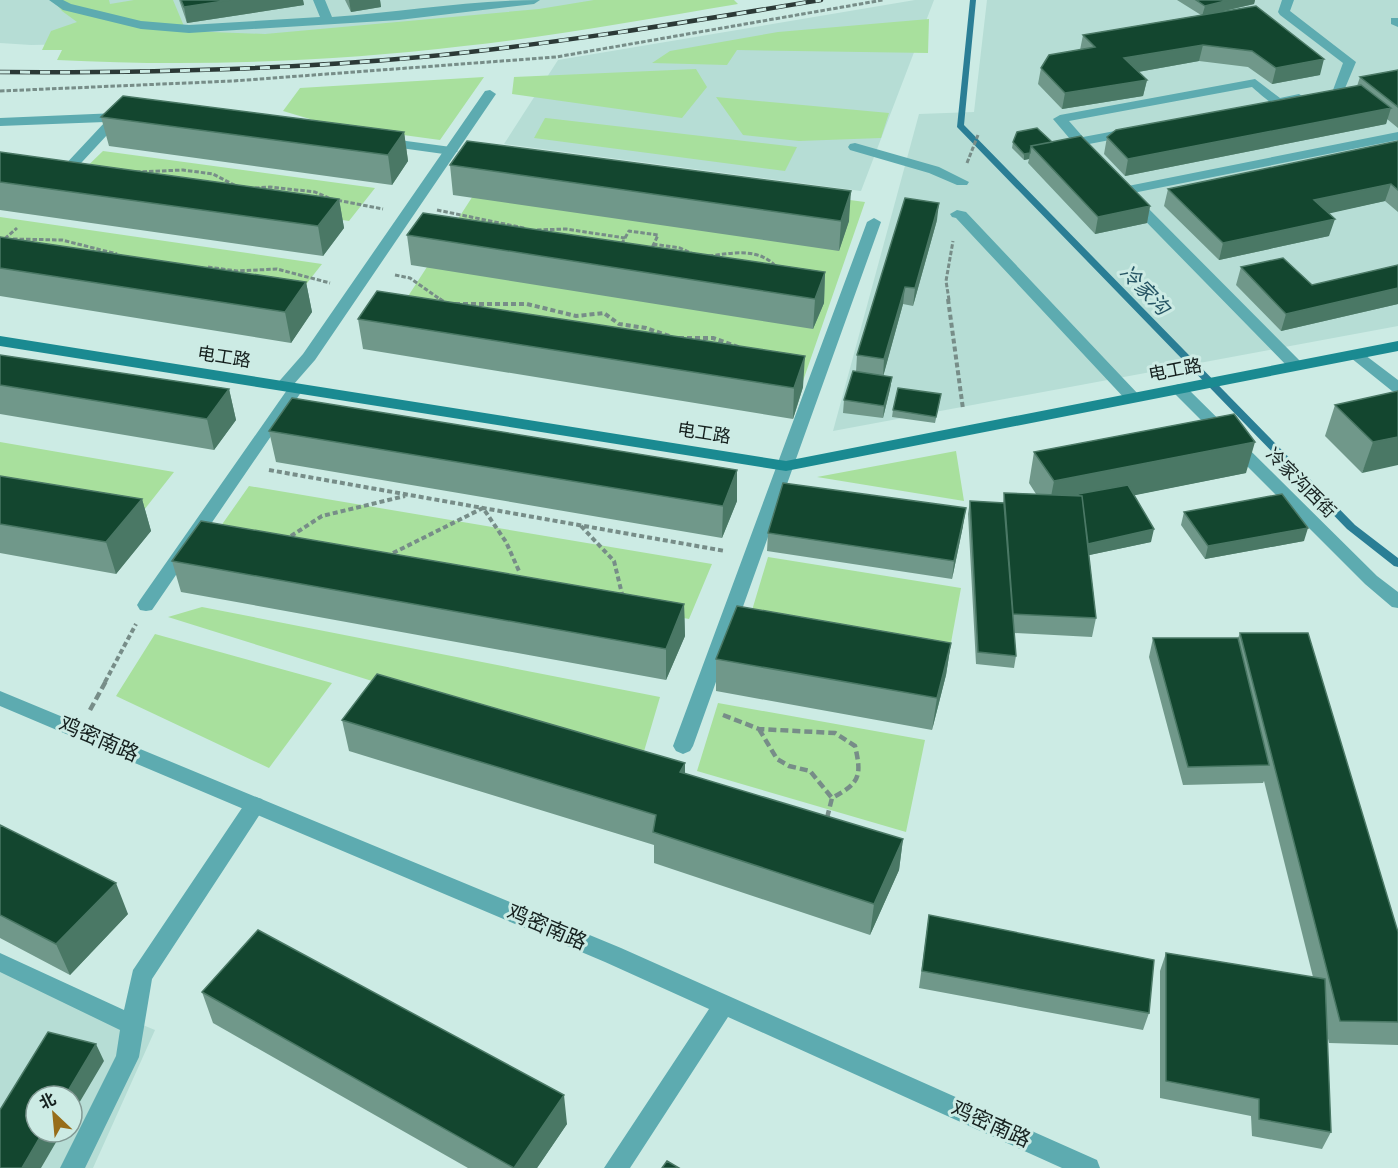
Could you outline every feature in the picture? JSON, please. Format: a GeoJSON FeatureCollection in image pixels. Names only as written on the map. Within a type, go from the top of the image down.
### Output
{"type":"FeatureCollection","features":[{"type":"Feature","properties":{"kind":"street"},"geometry":{"type":"LineString","coordinates":[[55,0],[67,7],[130,22],[189,28],[399,16],[534,0]]}},
{"type":"Feature","properties":{"kind":"street"},"geometry":{"type":"LineString","coordinates":[[319,0],[327,21]]}},
{"type":"Feature","properties":{"kind":"street"},"geometry":{"type":"LineString","coordinates":[[1288,0],[1284,12],[1350,62],[1334,91],[1359,86]]}},
{"type":"Feature","properties":{"kind":"street"},"geometry":{"type":"LineString","coordinates":[[1101,166],[1060,119],[1255,83],[1272,103],[1308,96]]}},
{"type":"Feature","properties":{"kind":"street"},"geometry":{"type":"LineString","coordinates":[[146,605],[309,357],[490,94]]}},
{"type":"Feature","properties":{"kind":"street"},"geometry":{"type":"LineString","coordinates":[[0,123],[140,115]]}},
{"type":"Feature","properties":{"kind":"street"},"geometry":{"type":"LineString","coordinates":[[44,169],[65,172],[117,117]]}},
{"type":"Feature","properties":{"kind":"street"},"geometry":{"type":"LineString","coordinates":[[1080,142],[1149,128]]}},
{"type":"Feature","properties":{"kind":"street"},"geometry":{"type":"LineString","coordinates":[[1296,366],[1119,187],[1398,136]]}},
{"type":"Feature","properties":{"kind":"street"},"geometry":{"type":"LineString","coordinates":[[370,140],[451,151]]}},
{"type":"Feature","properties":{"kind":"street"},"geometry":{"type":"LineString","coordinates":[[855,147],[934,170],[962,182]]}},
{"type":"Feature","properties":{"kind":"street"},"geometry":{"type":"LineString","coordinates":[[957,214],[961,215],[1133,398]]}},
{"type":"Feature","properties":{"kind":"street"},"geometry":{"type":"LineString","coordinates":[[683,746],[874,222]]}},
{"type":"Feature","properties":{"kind":"street","name":"电工路"},"geometry":{"type":"LineString","coordinates":[[0,341],[786,466],[1398,346]]}},
{"type":"Feature","properties":{"kind":"street"},"geometry":{"type":"LineString","coordinates":[[1356,355],[1398,388]]}},
{"type":"Feature","properties":{"kind":"street","name":"冷家沟西街"},"geometry":{"type":"LineString","coordinates":[[1179,389],[1371,580],[1398,602]]}},
{"type":"Feature","properties":{"kind":"street","name":"鸡密南路"},"geometry":{"type":"LineString","coordinates":[[0,698],[613,955],[1088,1168]]}},
{"type":"Feature","properties":{"kind":"street"},"geometry":{"type":"LineString","coordinates":[[72,1168],[127,1057],[141,977],[255,805]]}},
{"type":"Feature","properties":{"kind":"street"},"geometry":{"type":"LineString","coordinates":[[0,962],[133,1025]]}},
{"type":"Feature","properties":{"kind":"street"},"geometry":{"type":"LineString","coordinates":[[616,1168],[724,1005]]}},
{"type":"Feature","properties":{"kind":"path"},"geometry":{"type":"LineString","coordinates":[[0,91],[234,81],[556,57],[883,0]]}},
{"type":"Feature","properties":{"kind":"path"},"geometry":{"type":"LineString","coordinates":[[962,182],[965,167],[978,135]]}},
{"type":"Feature","properties":{"kind":"path"},"geometry":{"type":"LineString","coordinates":[[127,172],[183,170],[213,174],[243,189]]}},
{"type":"Feature","properties":{"kind":"path"},"geometry":{"type":"LineString","coordinates":[[252,188],[270,187],[315,192],[331,199],[410,210],[470,215],[524,228]]}},
{"type":"Feature","properties":{"kind":"path"},"geometry":{"type":"LineString","coordinates":[[957,214],[946,281],[966,431]]}},
{"type":"Feature","properties":{"kind":"path"},"geometry":{"type":"LineString","coordinates":[[0,243],[17,228]]}},
{"type":"Feature","properties":{"kind":"path"},"geometry":{"type":"LineString","coordinates":[[535,231],[566,229],[625,238]]}},
{"type":"Feature","properties":{"kind":"path"},"geometry":{"type":"LineString","coordinates":[[631,248],[621,246],[629,231],[658,235],[650,250],[640,249]]}},
{"type":"Feature","properties":{"kind":"path"},"geometry":{"type":"LineString","coordinates":[[0,237],[62,240],[127,256]]}},
{"type":"Feature","properties":{"kind":"path"},"geometry":{"type":"LineString","coordinates":[[653,244],[680,248],[700,257],[745,253],[762,256],[773,262],[781,275]]}},
{"type":"Feature","properties":{"kind":"path"},"geometry":{"type":"LineString","coordinates":[[204,267],[237,271],[277,269],[355,290]]}},
{"type":"Feature","properties":{"kind":"path"},"geometry":{"type":"LineString","coordinates":[[368,271],[410,278],[444,303],[527,304],[576,316],[604,313],[619,324],[646,328],[678,338],[704,336],[724,339],[744,347],[750,356]]}},
{"type":"Feature","properties":{"kind":"path"},"geometry":{"type":"LineString","coordinates":[[268,470],[753,556]]}},
{"type":"Feature","properties":{"kind":"path"},"geometry":{"type":"LineString","coordinates":[[291,536],[322,516],[409,495]]}},
{"type":"Feature","properties":{"kind":"path"},"geometry":{"type":"LineString","coordinates":[[393,553],[483,508]]}},
{"type":"Feature","properties":{"kind":"path"},"geometry":{"type":"LineString","coordinates":[[483,508],[506,542],[519,571]]}},
{"type":"Feature","properties":{"kind":"path"},"geometry":{"type":"LineString","coordinates":[[580,525],[614,561],[622,594]]}},
{"type":"Feature","properties":{"kind":"path"},"geometry":{"type":"LineString","coordinates":[[79,731],[146,605]]}},
{"type":"Feature","properties":{"kind":"path"},"geometry":{"type":"LineString","coordinates":[[698,704],[759,729],[835,733],[855,746],[861,769],[852,788],[832,798],[827,818],[816,815]]}},
{"type":"Feature","properties":{"kind":"path"},"geometry":{"type":"LineString","coordinates":[[759,729],[776,761],[791,768],[810,771],[832,798]]}},
{"type":"Feature","properties":{"kind":"shaded area"},"geometry":{"type":"Polygon","coordinates":[[[0,0],[695,0],[300,39],[31,45],[0,43],[0,0]]]}},
{"type":"Feature","properties":{"kind":"shaded area"},"geometry":{"type":"Polygon","coordinates":[[[915,0],[934,0],[861,191],[504,144],[558,60],[915,0]]]}},
{"type":"Feature","properties":{"kind":"shaded area"},"geometry":{"type":"Polygon","coordinates":[[[987,0],[1398,0],[1398,326],[833,431],[919,114],[974,112],[987,0]]]}},
{"type":"Feature","properties":{"kind":"shaded area"},"geometry":{"type":"Polygon","coordinates":[[[0,966],[155,1030],[93,1168],[0,1168],[0,966]]]}},
{"type":"Feature","properties":{"kind":"green space"},"geometry":{"type":"Polygon","coordinates":[[[53,0],[109,0],[110,4],[134,0],[173,0],[186,31],[265,34],[539,9],[594,0],[734,0],[738,4],[533,37],[413,51],[261,62],[159,63],[57,60],[62,50],[42,50],[51,31],[77,22],[62,11],[53,0]]]}},
{"type":"Feature","properties":{"kind":"green space"},"geometry":{"type":"Polygon","coordinates":[[[929,19],[928,53],[737,50],[727,65],[652,63],[670,51],[778,32],[929,19]]]}},
{"type":"Feature","properties":{"kind":"green space"},"geometry":{"type":"Polygon","coordinates":[[[696,69],[707,87],[682,118],[512,94],[514,77],[696,69]]]}},
{"type":"Feature","properties":{"kind":"green space"},"geometry":{"type":"Polygon","coordinates":[[[484,77],[440,140],[330,125],[283,111],[300,88],[484,77]]]}},
{"type":"Feature","properties":{"kind":"green space"},"geometry":{"type":"Polygon","coordinates":[[[716,97],[889,113],[881,138],[799,141],[743,135],[716,97]]]}},
{"type":"Feature","properties":{"kind":"green space"},"geometry":{"type":"Polygon","coordinates":[[[545,118],[797,147],[785,171],[534,138],[545,118]]]}},
{"type":"Feature","properties":{"kind":"green space"},"geometry":{"type":"Polygon","coordinates":[[[103,151],[375,188],[349,221],[75,178],[103,151]]]}},
{"type":"Feature","properties":{"kind":"green space"},"geometry":{"type":"Polygon","coordinates":[[[500,154],[865,202],[803,381],[394,318],[500,154]]]}},
{"type":"Feature","properties":{"kind":"green space"},"geometry":{"type":"Polygon","coordinates":[[[0,217],[322,264],[293,301],[0,254],[0,217]]]}},
{"type":"Feature","properties":{"kind":"green space"},"geometry":{"type":"Polygon","coordinates":[[[0,442],[174,472],[144,510],[0,484],[0,442]]]}},
{"type":"Feature","properties":{"kind":"green space"},"geometry":{"type":"Polygon","coordinates":[[[956,451],[964,501],[817,477],[956,451]]]}},
{"type":"Feature","properties":{"kind":"green space"},"geometry":{"type":"Polygon","coordinates":[[[249,486],[712,564],[689,619],[216,533],[249,486]]]}},
{"type":"Feature","properties":{"kind":"green space"},"geometry":{"type":"Polygon","coordinates":[[[768,557],[961,588],[948,659],[747,627],[768,557]]]}},
{"type":"Feature","properties":{"kind":"green space"},"geometry":{"type":"Polygon","coordinates":[[[202,607],[660,697],[640,765],[168,617],[202,607]]]}},
{"type":"Feature","properties":{"kind":"green space"},"geometry":{"type":"Polygon","coordinates":[[[155,634],[332,683],[269,768],[116,696],[155,634]]]}},
{"type":"Feature","properties":{"kind":"green space"},"geometry":{"type":"Polygon","coordinates":[[[718,703],[925,740],[906,832],[697,771],[718,703]]]}},
{"type":"Feature","properties":{"kind":"building"},"geometry":{"type":"Polygon","coordinates":[[[181,0],[230,0],[184,7],[181,0]]]}},
{"type":"Feature","properties":{"kind":"building"},"geometry":{"type":"Polygon","coordinates":[[[1196,0],[1229,0],[1205,6],[1196,0]]]}},
{"type":"Feature","properties":{"kind":"building"},"geometry":{"type":"Polygon","coordinates":[[[1256,6],[1324,59],[1276,68],[1252,51],[1203,45],[1124,58],[1147,80],[1065,93],[1041,68],[1049,55],[1095,47],[1083,35],[1256,6]]]}},
{"type":"Feature","properties":{"kind":"building"},"geometry":{"type":"Polygon","coordinates":[[[1398,70],[1398,107],[1360,77],[1398,70]]]}},
{"type":"Feature","properties":{"kind":"building"},"geometry":{"type":"Polygon","coordinates":[[[1361,85],[1391,108],[1128,159],[1107,137],[1116,130],[1361,85]]]}},
{"type":"Feature","properties":{"kind":"building"},"geometry":{"type":"Polygon","coordinates":[[[123,96],[404,132],[388,155],[101,117],[123,96]]]}},
{"type":"Feature","properties":{"kind":"building"},"geometry":{"type":"Polygon","coordinates":[[[1037,128],[1052,142],[1031,146],[1030,153],[1024,154],[1013,142],[1017,132],[1037,128]]]}},
{"type":"Feature","properties":{"kind":"building"},"geometry":{"type":"Polygon","coordinates":[[[1081,136],[1150,206],[1098,217],[1031,146],[1081,136]]]}},
{"type":"Feature","properties":{"kind":"building"},"geometry":{"type":"Polygon","coordinates":[[[467,141],[851,191],[841,221],[450,165],[467,141]]]}},
{"type":"Feature","properties":{"kind":"building"},"geometry":{"type":"Polygon","coordinates":[[[1398,141],[1398,190],[1391,184],[1314,200],[1335,219],[1223,243],[1168,189],[1398,141]]]}},
{"type":"Feature","properties":{"kind":"building"},"geometry":{"type":"Polygon","coordinates":[[[0,152],[339,199],[318,226],[0,182],[0,152]]]}},
{"type":"Feature","properties":{"kind":"building"},"geometry":{"type":"Polygon","coordinates":[[[905,198],[939,203],[915,288],[905,287],[884,359],[857,355],[905,198]]]}},
{"type":"Feature","properties":{"kind":"building"},"geometry":{"type":"Polygon","coordinates":[[[423,213],[825,272],[815,299],[407,235],[423,213]]]}},
{"type":"Feature","properties":{"kind":"building"},"geometry":{"type":"Polygon","coordinates":[[[0,237],[306,282],[285,312],[0,268],[0,237]]]}},
{"type":"Feature","properties":{"kind":"building"},"geometry":{"type":"Polygon","coordinates":[[[1283,258],[1312,285],[1398,265],[1398,288],[1286,314],[1241,267],[1283,258]]]}},
{"type":"Feature","properties":{"kind":"building"},"geometry":{"type":"Polygon","coordinates":[[[377,291],[805,356],[794,388],[358,319],[377,291]]]}},
{"type":"Feature","properties":{"kind":"building"},"geometry":{"type":"Polygon","coordinates":[[[0,355],[229,389],[207,419],[0,385],[0,355]]]}},
{"type":"Feature","properties":{"kind":"building"},"geometry":{"type":"Polygon","coordinates":[[[853,371],[892,377],[884,406],[844,400],[853,371]]]}},
{"type":"Feature","properties":{"kind":"building"},"geometry":{"type":"Polygon","coordinates":[[[898,388],[941,394],[936,417],[893,410],[898,388]]]}},
{"type":"Feature","properties":{"kind":"building"},"geometry":{"type":"Polygon","coordinates":[[[1398,391],[1398,437],[1373,442],[1335,405],[1398,391]]]}},
{"type":"Feature","properties":{"kind":"building"},"geometry":{"type":"Polygon","coordinates":[[[292,398],[737,470],[723,506],[269,431],[292,398]]]}},
{"type":"Feature","properties":{"kind":"building"},"geometry":{"type":"Polygon","coordinates":[[[1234,414],[1255,442],[1054,481],[1034,452],[1234,414]]]}},
{"type":"Feature","properties":{"kind":"building"},"geometry":{"type":"Polygon","coordinates":[[[0,476],[142,499],[106,542],[0,524],[0,476]]]}},
{"type":"Feature","properties":{"kind":"building"},"geometry":{"type":"Polygon","coordinates":[[[783,483],[966,508],[954,561],[768,533],[783,483]]]}},
{"type":"Feature","properties":{"kind":"building"},"geometry":{"type":"Polygon","coordinates":[[[1128,485],[1154,529],[1088,544],[1082,496],[1078,494],[1128,485]]]}},
{"type":"Feature","properties":{"kind":"building"},"geometry":{"type":"Polygon","coordinates":[[[1004,493],[1082,496],[1096,618],[1013,614],[1004,493]]]}},
{"type":"Feature","properties":{"kind":"building"},"geometry":{"type":"Polygon","coordinates":[[[1282,494],[1308,528],[1208,546],[1184,512],[1282,494]]]}},
{"type":"Feature","properties":{"kind":"building"},"geometry":{"type":"Polygon","coordinates":[[[970,501],[1004,503],[1016,656],[978,652],[970,501]]]}},
{"type":"Feature","properties":{"kind":"building"},"geometry":{"type":"Polygon","coordinates":[[[201,521],[684,604],[666,649],[172,561],[201,521]]]}},
{"type":"Feature","properties":{"kind":"building"},"geometry":{"type":"Polygon","coordinates":[[[737,606],[951,643],[937,698],[716,659],[737,606]]]}},
{"type":"Feature","properties":{"kind":"building"},"geometry":{"type":"Polygon","coordinates":[[[1240,633],[1308,633],[1398,932],[1398,1022],[1340,1021],[1240,633]]]}},
{"type":"Feature","properties":{"kind":"building"},"geometry":{"type":"Polygon","coordinates":[[[1153,638],[1238,638],[1269,765],[1188,767],[1153,638]]]}},
{"type":"Feature","properties":{"kind":"building"},"geometry":{"type":"Polygon","coordinates":[[[377,674],[685,763],[680,772],[903,839],[874,904],[653,832],[656,815],[342,720],[377,674]]]}},
{"type":"Feature","properties":{"kind":"building"},"geometry":{"type":"Polygon","coordinates":[[[0,825],[116,883],[56,944],[0,915],[0,825]]]}},
{"type":"Feature","properties":{"kind":"building"},"geometry":{"type":"Polygon","coordinates":[[[929,915],[1154,960],[1149,1013],[922,971],[929,915]]]}},
{"type":"Feature","properties":{"kind":"building"},"geometry":{"type":"Polygon","coordinates":[[[258,930],[564,1095],[514,1168],[202,992],[258,930]]]}},
{"type":"Feature","properties":{"kind":"building"},"geometry":{"type":"Polygon","coordinates":[[[1166,953],[1325,979],[1331,1132],[1259,1119],[1259,1099],[1166,1081],[1166,953]]]}},
{"type":"Feature","properties":{"kind":"building"},"geometry":{"type":"Polygon","coordinates":[[[48,1032],[96,1044],[72,1084],[24,1084],[24,1144],[36,1144],[22,1168],[0,1168],[0,1110],[48,1032]]]}},
{"type":"Feature","properties":{"kind":"building"},"geometry":{"type":"Polygon","coordinates":[[[667,1161],[679,1168],[662,1168],[667,1161]]]}},
{"type":"Feature","properties":{"kind":"waterway","name":"冷家沟"},"geometry":{"type":"LineString","coordinates":[[973,0],[960,125],[1351,527],[1398,563]]}},
{"type":"Feature","properties":{"kind":"railway"},"geometry":{"type":"LineString","coordinates":[[0,72],[211,70],[421,57],[572,39],[821,0]]}}]}
